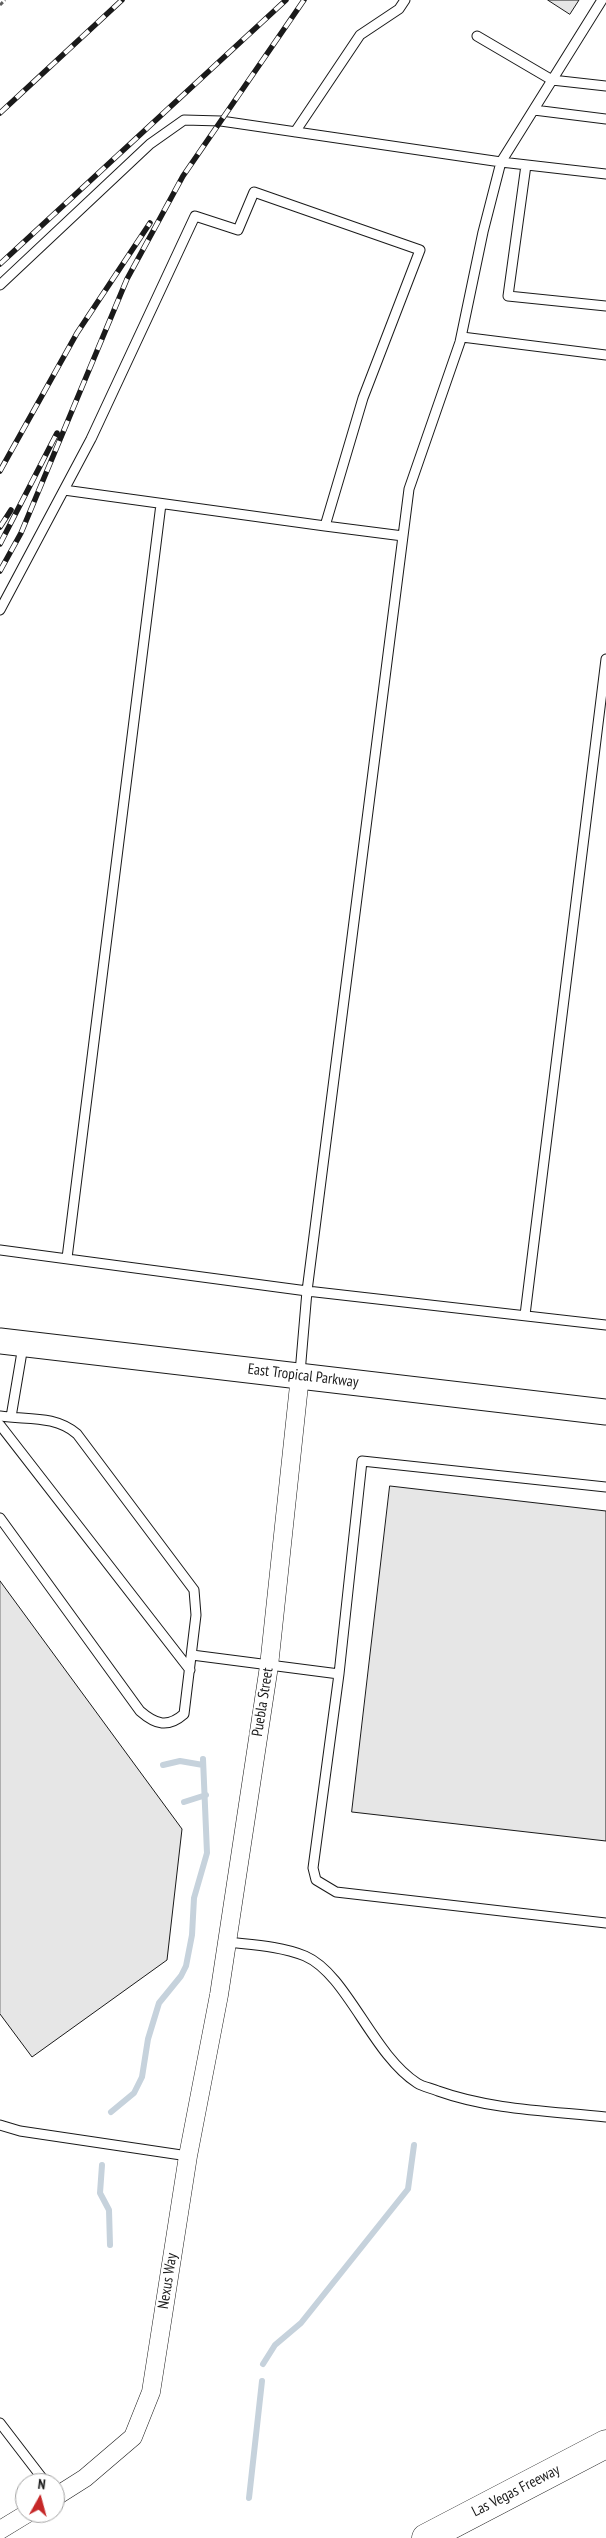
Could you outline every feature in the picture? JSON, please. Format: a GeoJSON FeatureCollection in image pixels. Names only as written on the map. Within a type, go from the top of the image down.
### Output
{"type":"FeatureCollection","features":[{"type":"Feature","properties":{"kind":"highway","name":"Las Vegas Freeway"},"geometry":{"type":"LineString","coordinates":[[426,2538],[606,2444]]}},
{"type":"Feature","properties":{"kind":"street","name":"East Tropical Parkway"},"geometry":{"type":"LineString","coordinates":[[12,1342],[606,1412]]}},
{"type":"Feature","properties":{"kind":"street","name":"Puebla Street"},"geometry":{"type":"LineString","coordinates":[[212,2026],[227,1942],[269,1666],[300,1376]]}},
{"type":"Feature","properties":{"kind":"street","name":"Nexus Way"},"geometry":{"type":"LineString","coordinates":[[65,2490],[85,2478],[133,2437],[151,2392],[188,2156],[212,2026]]}},
{"type":"Feature","properties":{"kind":"street"},"geometry":{"type":"LineString","coordinates":[[0,2530],[15,2521]]}},
{"type":"Feature","properties":{"kind":"lane"},"geometry":{"type":"LineString","coordinates":[[295,132],[360,35],[399,10],[405,0]]}},
{"type":"Feature","properties":{"kind":"lane"},"geometry":{"type":"LineString","coordinates":[[300,1376],[307,1291],[409,490],[462,337],[483,232],[501,162],[602,0]]}},
{"type":"Feature","properties":{"kind":"lane"},"geometry":{"type":"LineString","coordinates":[[478,36],[552,80],[606,86]]}},
{"type":"Feature","properties":{"kind":"lane"},"geometry":{"type":"LineString","coordinates":[[534,110],[606,119]]}},
{"type":"Feature","properties":{"kind":"lane"},"geometry":{"type":"LineString","coordinates":[[0,285],[150,144],[184,120],[221,121],[501,162],[606,174]]}},
{"type":"Feature","properties":{"kind":"lane"},"geometry":{"type":"LineString","coordinates":[[526,165],[508,296],[606,306]]}},
{"type":"Feature","properties":{"kind":"lane"},"geometry":{"type":"LineString","coordinates":[[0,610],[92,439],[195,216],[238,230],[254,192],[420,250],[363,398],[325,526]]}},
{"type":"Feature","properties":{"kind":"lane"},"geometry":{"type":"LineString","coordinates":[[462,337],[606,355]]}},
{"type":"Feature","properties":{"kind":"lane"},"geometry":{"type":"LineString","coordinates":[[64,490],[403,536]]}},
{"type":"Feature","properties":{"kind":"lane"},"geometry":{"type":"LineString","coordinates":[[67,1258],[161,504]]}},
{"type":"Feature","properties":{"kind":"lane"},"geometry":{"type":"LineString","coordinates":[[525,1315],[606,659]]}},
{"type":"Feature","properties":{"kind":"lane"},"geometry":{"type":"LineString","coordinates":[[0,1250],[307,1291],[606,1325]]}},
{"type":"Feature","properties":{"kind":"lane"},"geometry":{"type":"LineString","coordinates":[[11,1417],[12,1342]]}},
{"type":"Feature","properties":{"kind":"lane"},"geometry":{"type":"LineString","coordinates":[[0,1416],[54,1420],[67,1425],[77,1434],[194,1590],[197,1602],[184,1714],[175,1722],[163,1725],[150,1720],[140,1711],[0,1518]]}},
{"type":"Feature","properties":{"kind":"lane"},"geometry":{"type":"LineString","coordinates":[[0,1424],[190,1670]]}},
{"type":"Feature","properties":{"kind":"lane"},"geometry":{"type":"LineString","coordinates":[[606,1487],[362,1461],[338,1674],[313,1868],[316,1880],[336,1892],[606,1923]]}},
{"type":"Feature","properties":{"kind":"lane"},"geometry":{"type":"LineString","coordinates":[[192,1655],[338,1674]]}},
{"type":"Feature","properties":{"kind":"lane"},"geometry":{"type":"LineString","coordinates":[[227,1942],[277,1948],[299,1954],[328,1973],[391,2062],[418,2084],[452,2096],[504,2106],[606,2117]]}},
{"type":"Feature","properties":{"kind":"lane"},"geometry":{"type":"LineString","coordinates":[[0,2126],[188,2156]]}},
{"type":"Feature","properties":{"kind":"lane"},"geometry":{"type":"LineString","coordinates":[[0,2423],[38,2473]]}},
{"type":"Feature","properties":{"kind":"path"},"geometry":{"type":"LineString","coordinates":[[0,5],[5,0]]}},
{"type":"Feature","properties":{"kind":"building"},"geometry":{"type":"Polygon","coordinates":[[[548,0],[579,0],[570,14],[548,0]]]}},
{"type":"Feature","properties":{"kind":"building"},"geometry":{"type":"Polygon","coordinates":[[[390,1486],[606,1511],[606,1841],[352,1812],[390,1486]]]}},
{"type":"Feature","properties":{"kind":"building"},"geometry":{"type":"Polygon","coordinates":[[[0,1581],[182,1829],[167,1960],[32,2057],[0,2014],[0,1581]]]}},
{"type":"Feature","properties":{"kind":"waterway"},"geometry":{"type":"LineString","coordinates":[[111,2112],[134,2093],[142,2077],[148,2039],[159,2003],[181,1976],[186,1966],[192,1935],[194,1898],[207,1853],[203,1759]]}},
{"type":"Feature","properties":{"kind":"waterway"},"geometry":{"type":"LineString","coordinates":[[163,1765],[180,1761],[203,1765]]}},
{"type":"Feature","properties":{"kind":"waterway"},"geometry":{"type":"LineString","coordinates":[[184,1802],[206,1795]]}},
{"type":"Feature","properties":{"kind":"waterway"},"geometry":{"type":"LineString","coordinates":[[263,2364],[275,2345],[301,2323],[408,2189],[414,2145]]}},
{"type":"Feature","properties":{"kind":"waterway"},"geometry":{"type":"LineString","coordinates":[[102,2165],[100,2193],[109,2210],[110,2245]]}},
{"type":"Feature","properties":{"kind":"waterway"},"geometry":{"type":"LineString","coordinates":[[249,2498],[262,2381]]}},
{"type":"Feature","properties":{"kind":"railway"},"geometry":{"type":"LineString","coordinates":[[0,113],[122,0]]}},
{"type":"Feature","properties":{"kind":"railway"},"geometry":{"type":"LineString","coordinates":[[0,264],[286,0]]}},
{"type":"Feature","properties":{"kind":"railway"},"geometry":{"type":"LineString","coordinates":[[0,571],[21,533],[127,279],[183,176],[304,0]]}},
{"type":"Feature","properties":{"kind":"railway"},"geometry":{"type":"LineString","coordinates":[[0,471],[77,333],[150,223]]}},
{"type":"Feature","properties":{"kind":"railway"},"geometry":{"type":"LineString","coordinates":[[0,544],[57,433]]}},
{"type":"Feature","properties":{"kind":"railway"},"geometry":{"type":"LineString","coordinates":[[0,527],[11,510]]}}]}
